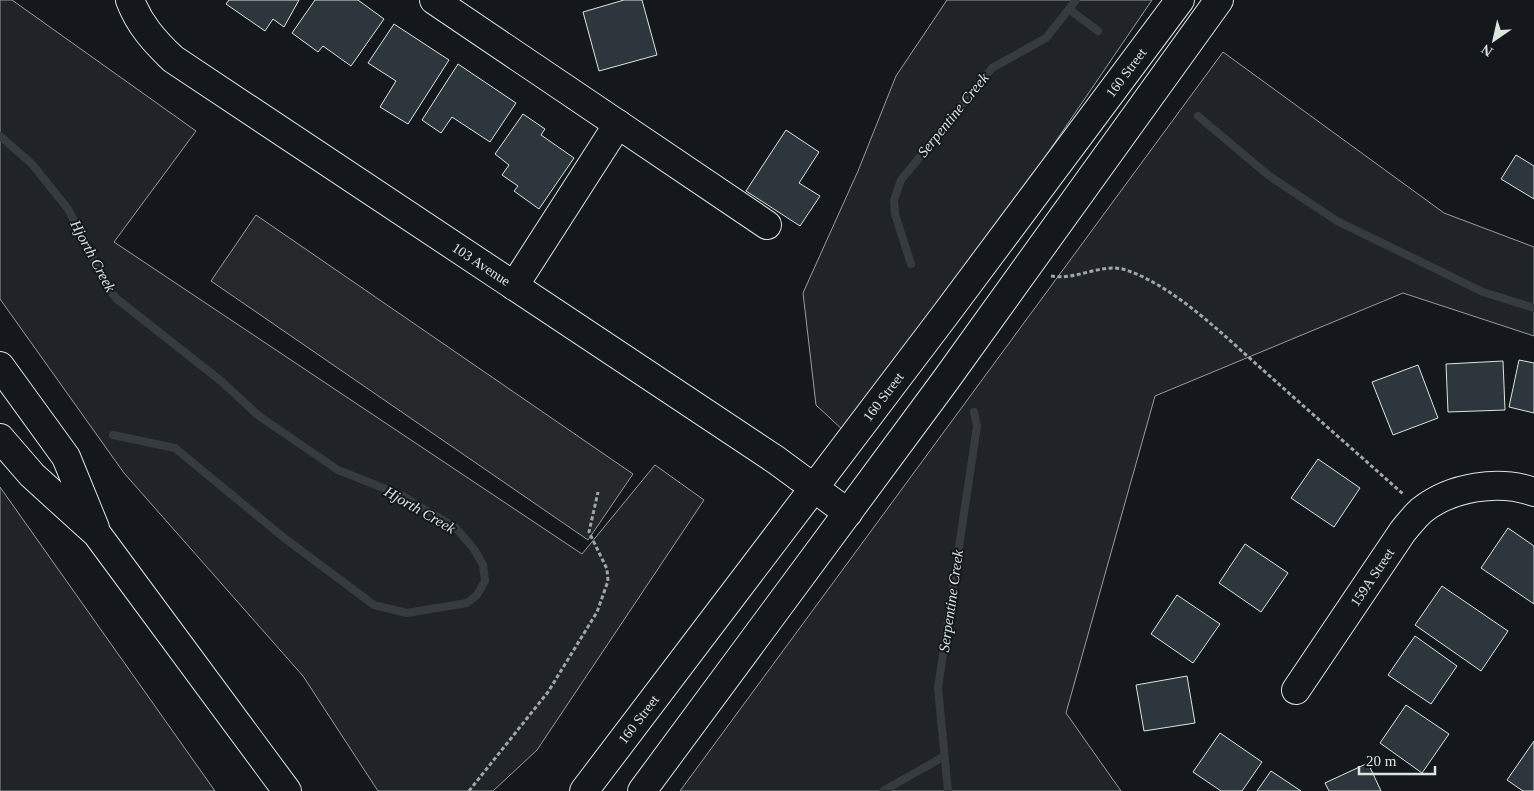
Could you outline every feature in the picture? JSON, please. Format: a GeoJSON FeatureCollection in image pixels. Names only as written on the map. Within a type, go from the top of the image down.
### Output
{"type":"FeatureCollection","features":[{"type":"Feature","properties":{"kind":"main road","name":"103 Avenue"},"geometry":{"type":"LineString","coordinates":[[130,0],[135,14],[152,39],[173,59],[514,286],[814,488],[848,513]]}},
{"type":"Feature","properties":{"kind":"main road"},"geometry":{"type":"LineString","coordinates":[[434,0],[767,225]]}},
{"type":"Feature","properties":{"kind":"main road","name":"160 Street"},"geometry":{"type":"LineString","coordinates":[[584,791],[1180,0]]}},
{"type":"Feature","properties":{"kind":"main road"},"geometry":{"type":"LineString","coordinates":[[642,791],[848,513],[1218,0]]}},
{"type":"Feature","properties":{"kind":"main road"},"geometry":{"type":"LineString","coordinates":[[514,286],[618,124]]}},
{"type":"Feature","properties":{"kind":"main road"},"geometry":{"type":"LineString","coordinates":[[0,366],[66,457],[97,534]]}},
{"type":"Feature","properties":{"kind":"main road"},"geometry":{"type":"LineString","coordinates":[[0,438],[32,475],[97,534],[287,791]]}},
{"type":"Feature","properties":{"kind":"main road","name":"159A Street"},"geometry":{"type":"LineString","coordinates":[[1296,690],[1403,530],[1422,510],[1449,495],[1470,489],[1498,486],[1534,492]]}},
{"type":"Feature","properties":{"kind":"path"},"geometry":{"type":"LineString","coordinates":[[1046,275],[1072,278],[1098,270],[1124,269],[1149,280],[1210,322],[1407,497]]}},
{"type":"Feature","properties":{"kind":"path"},"geometry":{"type":"LineString","coordinates":[[469,791],[548,692],[597,612],[608,581],[607,569],[589,532],[598,492]]}},
{"type":"Feature","properties":{"kind":"shaded area"},"geometry":{"type":"Polygon","coordinates":[[[0,0],[12,0],[196,131],[114,242],[582,554],[655,465],[704,500],[537,750],[493,791],[378,791],[303,676],[124,473],[0,299],[0,0]]]}},
{"type":"Feature","properties":{"kind":"shaded area"},"geometry":{"type":"Polygon","coordinates":[[[947,0],[1152,0],[1043,160],[846,433],[816,405],[803,293],[858,171],[896,76],[947,0]]]}},
{"type":"Feature","properties":{"kind":"shaded area"},"geometry":{"type":"Polygon","coordinates":[[[1223,52],[1444,213],[1534,247],[1534,336],[1403,293],[1155,396],[1066,713],[1121,791],[680,791],[1223,52]]]}},
{"type":"Feature","properties":{"kind":"shaded area"},"geometry":{"type":"Polygon","coordinates":[[[256,215],[633,474],[588,540],[211,281],[256,215]]]}},
{"type":"Feature","properties":{"kind":"shaded area"},"geometry":{"type":"Polygon","coordinates":[[[0,487],[215,791],[0,791],[0,487]]]}},
{"type":"Feature","properties":{"kind":"building"},"geometry":{"type":"Polygon","coordinates":[[[229,0],[299,0],[284,27],[273,19],[265,31],[226,4],[229,0]]]}},
{"type":"Feature","properties":{"kind":"building"},"geometry":{"type":"Polygon","coordinates":[[[315,0],[358,0],[384,19],[351,66],[323,46],[318,52],[292,33],[315,0]]]}},
{"type":"Feature","properties":{"kind":"building"},"geometry":{"type":"Polygon","coordinates":[[[624,0],[642,0],[657,55],[599,71],[583,12],[624,0]]]}},
{"type":"Feature","properties":{"kind":"building"},"geometry":{"type":"Polygon","coordinates":[[[394,24],[449,60],[408,124],[380,107],[396,81],[368,63],[394,24]]]}},
{"type":"Feature","properties":{"kind":"building"},"geometry":{"type":"Polygon","coordinates":[[[458,64],[516,103],[490,142],[452,117],[441,133],[422,120],[458,64]]]}},
{"type":"Feature","properties":{"kind":"building"},"geometry":{"type":"Polygon","coordinates":[[[523,114],[545,129],[541,135],[574,158],[539,209],[514,191],[518,186],[502,175],[509,165],[495,154],[523,114]]]}},
{"type":"Feature","properties":{"kind":"building"},"geometry":{"type":"Polygon","coordinates":[[[786,130],[819,152],[799,183],[820,196],[800,226],[746,191],[786,130]]]}},
{"type":"Feature","properties":{"kind":"building"},"geometry":{"type":"Polygon","coordinates":[[[1516,155],[1534,166],[1534,199],[1501,179],[1516,155]]]}},
{"type":"Feature","properties":{"kind":"building"},"geometry":{"type":"Polygon","coordinates":[[[1519,360],[1534,363],[1534,413],[1509,407],[1519,360]]]}},
{"type":"Feature","properties":{"kind":"building"},"geometry":{"type":"Polygon","coordinates":[[[1503,361],[1505,410],[1448,412],[1446,364],[1503,361]]]}},
{"type":"Feature","properties":{"kind":"building"},"geometry":{"type":"Polygon","coordinates":[[[1418,365],[1438,418],[1393,435],[1372,382],[1418,365]]]}},
{"type":"Feature","properties":{"kind":"building"},"geometry":{"type":"Polygon","coordinates":[[[1318,459],[1360,488],[1334,527],[1291,498],[1318,459]]]}},
{"type":"Feature","properties":{"kind":"building"},"geometry":{"type":"Polygon","coordinates":[[[1508,528],[1534,546],[1534,604],[1481,568],[1508,528]]]}},
{"type":"Feature","properties":{"kind":"building"},"geometry":{"type":"Polygon","coordinates":[[[1245,544],[1288,573],[1261,612],[1219,583],[1245,544]]]}},
{"type":"Feature","properties":{"kind":"building"},"geometry":{"type":"Polygon","coordinates":[[[1442,586],[1508,631],[1481,671],[1415,625],[1442,586]]]}},
{"type":"Feature","properties":{"kind":"building"},"geometry":{"type":"Polygon","coordinates":[[[1177,595],[1220,624],[1193,663],[1151,634],[1177,595]]]}},
{"type":"Feature","properties":{"kind":"building"},"geometry":{"type":"Polygon","coordinates":[[[1415,636],[1457,666],[1431,704],[1388,675],[1415,636]]]}},
{"type":"Feature","properties":{"kind":"building"},"geometry":{"type":"Polygon","coordinates":[[[1187,676],[1195,723],[1144,731],[1136,685],[1187,676]]]}},
{"type":"Feature","properties":{"kind":"building"},"geometry":{"type":"Polygon","coordinates":[[[1406,705],[1449,734],[1422,773],[1380,743],[1406,705]]]}},
{"type":"Feature","properties":{"kind":"building"},"geometry":{"type":"Polygon","coordinates":[[[1220,733],[1262,762],[1242,791],[1221,791],[1193,772],[1220,733]]]}},
{"type":"Feature","properties":{"kind":"building"},"geometry":{"type":"Polygon","coordinates":[[[1534,741],[1534,791],[1523,791],[1507,780],[1534,741]]]}},
{"type":"Feature","properties":{"kind":"building"},"geometry":{"type":"Polygon","coordinates":[[[1368,763],[1381,791],[1329,791],[1325,783],[1368,763]]]}},
{"type":"Feature","properties":{"kind":"building"},"geometry":{"type":"Polygon","coordinates":[[[1271,771],[1301,791],[1257,791],[1271,771]]]}},
{"type":"Feature","properties":{"kind":"waterway","name":"Serpentine Creek"},"geometry":{"type":"LineString","coordinates":[[911,264],[895,214],[894,200],[901,180],[992,68],[1046,38],[1076,0]]}},
{"type":"Feature","properties":{"kind":"waterway"},"geometry":{"type":"LineString","coordinates":[[1070,10],[1098,31]]}},
{"type":"Feature","properties":{"kind":"waterway"},"geometry":{"type":"LineString","coordinates":[[1198,116],[1268,175],[1337,221],[1483,292],[1534,308]]}},
{"type":"Feature","properties":{"kind":"waterway","name":"Hjorth Creek"},"geometry":{"type":"LineString","coordinates":[[0,136],[32,164],[68,209],[109,290],[117,299],[221,381],[259,416],[338,470],[401,495],[456,528],[474,549],[483,565],[485,581],[477,595],[467,603],[407,613],[374,605],[283,537],[175,448],[113,435]]}},
{"type":"Feature","properties":{"kind":"waterway","name":"Serpentine Creek"},"geometry":{"type":"LineString","coordinates":[[948,791],[938,688],[977,426],[974,412]]}},
{"type":"Feature","properties":{"kind":"waterway"},"geometry":{"type":"LineString","coordinates":[[883,791],[943,757]]}}]}
